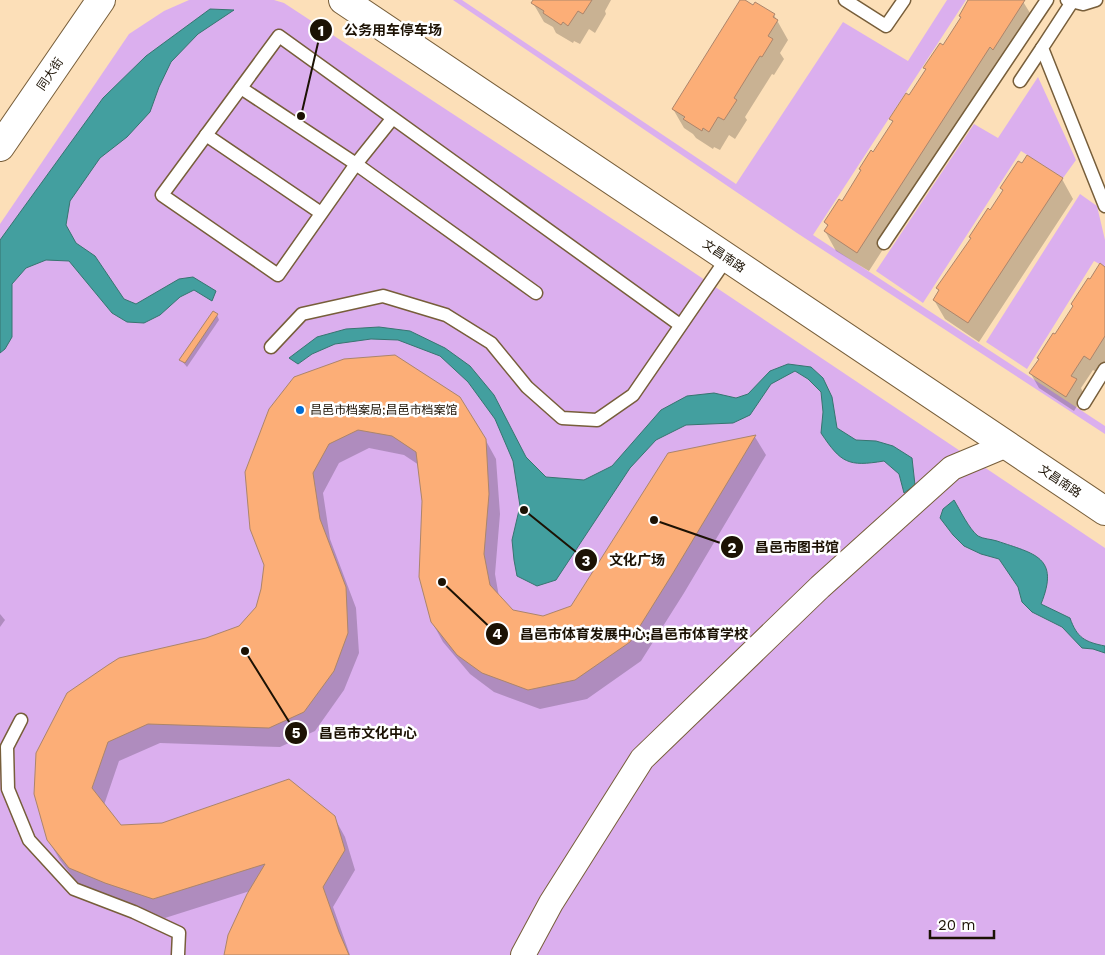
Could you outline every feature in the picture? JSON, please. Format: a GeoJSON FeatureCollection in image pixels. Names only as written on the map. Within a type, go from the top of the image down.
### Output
{"type":"FeatureCollection","features":[{"type":"Feature","properties":{"kind":"street","name":"同大街"},"geometry":{"type":"LineString","coordinates":[[0,147],[101,0]]}},
{"type":"Feature","properties":{"kind":"street","name":"文昌南路"},"geometry":{"type":"LineString","coordinates":[[343,0],[1105,511]]}},
{"type":"Feature","properties":{"kind":"street"},"geometry":{"type":"LineString","coordinates":[[523,955],[551,903],[642,758],[820,587],[952,468],[1007,445]]}},
{"type":"Feature","properties":{"kind":"lane"},"geometry":{"type":"LineString","coordinates":[[845,0],[886,26],[904,0]]}},
{"type":"Feature","properties":{"kind":"lane"},"geometry":{"type":"LineString","coordinates":[[884,243],[1046,0]]}},
{"type":"Feature","properties":{"kind":"lane"},"geometry":{"type":"LineString","coordinates":[[1020,82],[1069,1],[1083,4],[1096,0]]}},
{"type":"Feature","properties":{"kind":"lane"},"geometry":{"type":"LineString","coordinates":[[392,119],[356,164],[278,276],[162,195],[279,36],[680,325]]}},
{"type":"Feature","properties":{"kind":"lane"},"geometry":{"type":"LineString","coordinates":[[1042,48],[1105,206]]}},
{"type":"Feature","properties":{"kind":"lane"},"geometry":{"type":"LineString","coordinates":[[241,88],[356,164],[536,293]]}},
{"type":"Feature","properties":{"kind":"lane"},"geometry":{"type":"LineString","coordinates":[[206,135],[321,213]]}},
{"type":"Feature","properties":{"kind":"lane"},"geometry":{"type":"LineString","coordinates":[[272,347],[302,314],[384,296],[446,314],[491,343],[527,387],[562,418],[597,420],[632,395],[727,258]]}},
{"type":"Feature","properties":{"kind":"lane"},"geometry":{"type":"LineString","coordinates":[[1084,403],[1105,369]]}},
{"type":"Feature","properties":{"kind":"lane"},"geometry":{"type":"LineString","coordinates":[[21,720],[4,745],[8,789],[29,840],[74,889],[179,932],[178,955]]}},
{"type":"Feature","properties":{"kind":"shaded area"},"geometry":{"type":"Polygon","coordinates":[[[189,0],[274,0],[284,3],[684,266],[1105,548],[1105,955],[0,955],[0,224],[129,34],[164,11],[189,0]]]}},
{"type":"Feature","properties":{"kind":"shaded area"},"geometry":{"type":"Polygon","coordinates":[[[453,0],[462,0],[736,184],[843,22],[908,61],[947,0],[966,0],[813,235],[1105,426],[1105,434],[797,233],[453,0]]]}},
{"type":"Feature","properties":{"kind":"shaded area"},"geometry":{"type":"Polygon","coordinates":[[[1038,77],[1076,160],[1063,178],[1021,151],[923,303],[876,271],[974,124],[998,138],[1038,77]]]}},
{"type":"Feature","properties":{"kind":"shaded area"},"geometry":{"type":"Polygon","coordinates":[[[1080,194],[1097,206],[1105,240],[1105,267],[1094,261],[1027,369],[986,342],[1080,194]]]}},
{"type":"Feature","properties":{"kind":"water"},"geometry":{"type":"Polygon","coordinates":[[[210,9],[234,10],[198,34],[171,62],[150,112],[127,137],[100,158],[70,201],[66,225],[76,243],[95,256],[124,299],[136,304],[179,279],[193,277],[216,291],[212,301],[194,290],[180,297],[160,315],[144,323],[127,322],[112,313],[69,261],[46,260],[26,268],[12,284],[12,337],[5,349],[0,353],[0,240],[103,98],[146,56],[210,9]]]}},
{"type":"Feature","properties":{"kind":"water"},"geometry":{"type":"Polygon","coordinates":[[[379,327],[410,331],[445,348],[470,366],[494,395],[526,457],[546,477],[584,480],[612,466],[661,410],[687,396],[714,393],[736,398],[748,394],[770,371],[788,364],[811,367],[823,378],[832,397],[837,428],[856,440],[876,441],[893,446],[912,458],[915,485],[904,493],[899,474],[884,461],[854,463],[840,457],[821,433],[823,412],[821,392],[808,379],[795,371],[771,384],[750,415],[733,423],[686,425],[656,440],[630,468],[556,580],[537,586],[517,576],[512,540],[520,506],[513,461],[495,419],[468,382],[440,356],[398,340],[371,339],[335,344],[312,354],[298,364],[289,358],[317,337],[346,329],[379,327]]]}},
{"type":"Feature","properties":{"kind":"water"},"geometry":{"type":"Polygon","coordinates":[[[954,500],[968,524],[978,536],[1023,550],[1033,554],[1040,560],[1045,567],[1047,576],[1046,588],[1041,604],[1070,618],[1079,635],[1087,641],[1105,646],[1105,653],[1082,648],[1062,627],[1032,612],[1022,602],[1018,587],[999,559],[981,554],[964,546],[953,535],[940,518],[943,509],[954,500]]]}},
{"type":"Feature","properties":{"kind":"building"},"geometry":{"type":"Polygon","coordinates":[[[533,0],[592,0],[583,14],[578,11],[568,26],[563,22],[561,25],[543,13],[544,11],[531,3],[533,0]]]}},
{"type":"Feature","properties":{"kind":"building"},"geometry":{"type":"Polygon","coordinates":[[[740,0],[745,0],[753,5],[755,2],[775,14],[773,17],[778,20],[768,36],[773,39],[734,98],[737,100],[724,120],[718,117],[709,132],[703,128],[702,131],[683,119],[685,117],[672,109],[740,0]]]}},
{"type":"Feature","properties":{"kind":"building"},"geometry":{"type":"Polygon","coordinates":[[[968,0],[1025,0],[993,50],[990,47],[857,253],[824,231],[828,225],[824,222],[839,199],[842,201],[871,150],[873,152],[893,121],[889,119],[906,93],[909,95],[926,69],[923,68],[940,43],[943,45],[961,17],[959,16],[968,0]]]}},
{"type":"Feature","properties":{"kind":"building"},"geometry":{"type":"Polygon","coordinates":[[[1027,155],[1063,178],[968,323],[933,300],[939,290],[936,288],[971,238],[969,237],[988,208],[990,210],[1003,190],[1000,188],[1018,161],[1022,163],[1027,155]]]}},
{"type":"Feature","properties":{"kind":"building"},"geometry":{"type":"Polygon","coordinates":[[[1100,263],[1105,267],[1105,336],[1090,360],[1084,356],[1071,376],[1077,379],[1066,397],[1029,373],[1053,333],[1055,334],[1073,306],[1071,304],[1100,263]]]}},
{"type":"Feature","properties":{"kind":"building"},"geometry":{"type":"Polygon","coordinates":[[[213,311],[218,314],[185,363],[179,360],[213,311]]]}},
{"type":"Feature","properties":{"kind":"building"},"geometry":{"type":"Polygon","coordinates":[[[395,355],[460,397],[486,439],[489,494],[484,554],[490,585],[513,610],[543,616],[571,606],[668,453],[756,435],[630,642],[575,680],[528,690],[482,673],[457,655],[431,622],[419,577],[422,501],[416,452],[392,436],[358,430],[329,444],[313,473],[320,519],[346,587],[348,633],[334,671],[304,712],[269,728],[148,724],[108,742],[92,788],[121,825],[162,823],[289,779],[335,816],[345,850],[323,887],[349,955],[224,955],[228,935],[247,894],[265,864],[153,899],[105,883],[69,868],[47,840],[34,794],[36,753],[67,693],[119,658],[206,638],[239,626],[256,607],[261,589],[264,565],[250,529],[245,472],[269,409],[294,377],[344,359],[395,355]]]}},
{"type":"Feature","properties":{"kind":"place","name":"公务用车停车场"},"geometry":{"type":"Point","coordinates":[301,116]}},
{"type":"Feature","properties":{"kind":"place","name":"昌邑市档案局;昌邑市档案馆"},"geometry":{"type":"Point","coordinates":[300,410]}},
{"type":"Feature","properties":{"kind":"place","name":"文化广场"},"geometry":{"type":"Point","coordinates":[524,510]}},
{"type":"Feature","properties":{"kind":"place","name":"昌邑市图书馆"},"geometry":{"type":"Point","coordinates":[654,520]}},
{"type":"Feature","properties":{"kind":"place","name":"昌邑市体育发展中心;昌邑市体育学校"},"geometry":{"type":"Point","coordinates":[442,582]}},
{"type":"Feature","properties":{"kind":"place","name":"昌邑市文化中心"},"geometry":{"type":"Point","coordinates":[245,651]}}]}
